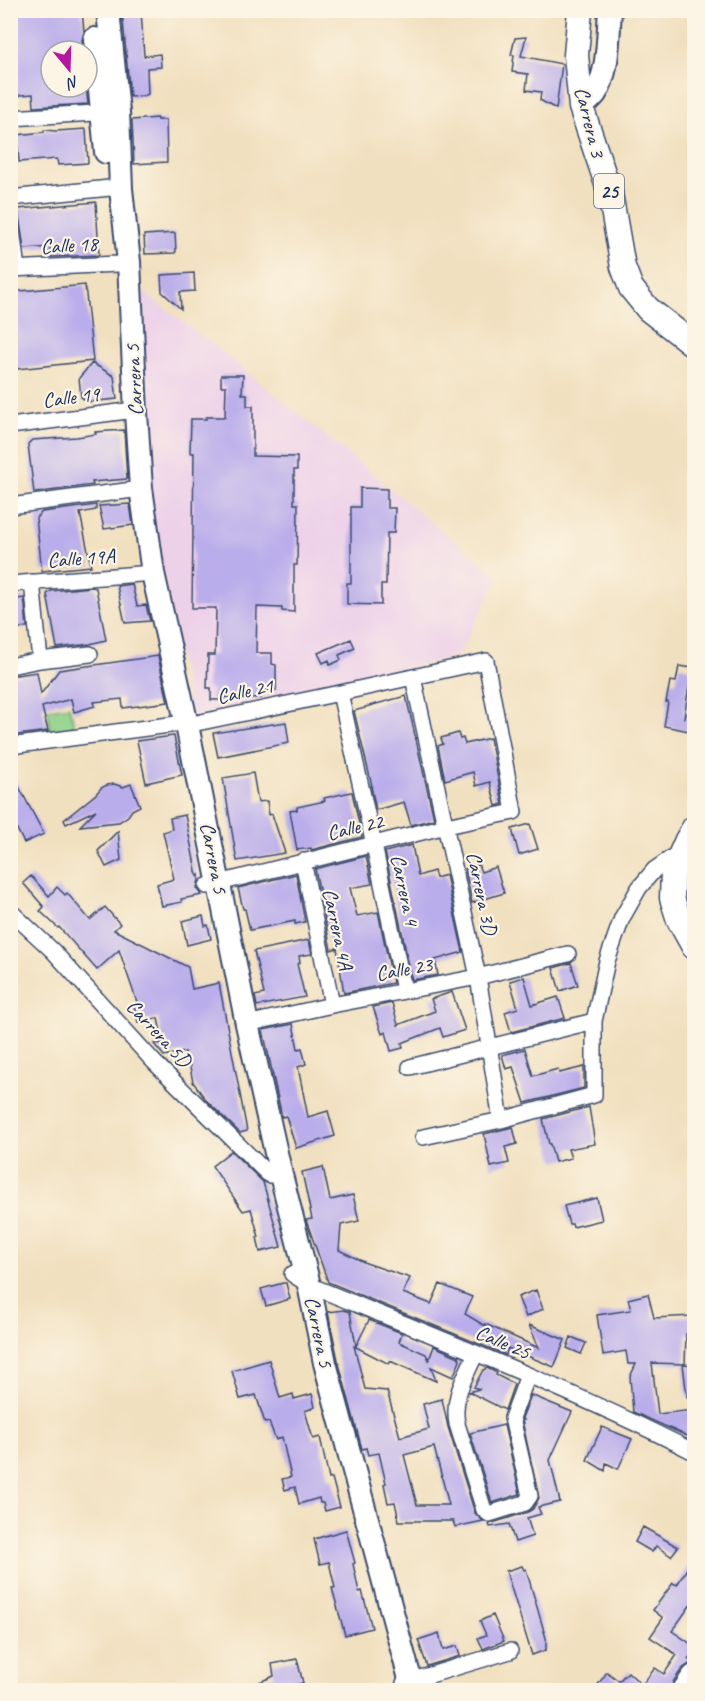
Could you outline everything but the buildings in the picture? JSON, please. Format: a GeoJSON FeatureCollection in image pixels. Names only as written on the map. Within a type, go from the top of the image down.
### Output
{"type":"FeatureCollection","features":[{"type":"Feature","properties":{"kind":"main road","name":"Carrera 3"},"geometry":{"type":"LineString","coordinates":[[580,10],[576,55],[581,106],[610,193],[622,267],[631,288],[648,309],[694,345]]}},
{"type":"Feature","properties":{"kind":"main road"},"geometry":{"type":"LineString","coordinates":[[689,838],[673,872],[672,898],[679,920],[694,947]]}},
{"type":"Feature","properties":{"kind":"main road"},"geometry":{"type":"LineString","coordinates":[[685,1690],[694,1677]]}},
{"type":"Feature","properties":{"kind":"street","name":"Carrera 5"},"geometry":{"type":"LineString","coordinates":[[93,10],[109,112],[124,263],[133,490],[213,885],[275,1175],[407,1686]]}},
{"type":"Feature","properties":{"kind":"street","name":"Carrera 5"},"geometry":{"type":"LineString","coordinates":[[108,10],[109,112]]}},
{"type":"Feature","properties":{"kind":"street"},"geometry":{"type":"LineString","coordinates":[[581,106],[591,99],[602,79],[610,10]]}},
{"type":"Feature","properties":{"kind":"street"},"geometry":{"type":"LineString","coordinates":[[10,118],[109,112]]}},
{"type":"Feature","properties":{"kind":"street"},"geometry":{"type":"LineString","coordinates":[[10,198],[116,189]]}},
{"type":"Feature","properties":{"kind":"street"},"geometry":{"type":"LineString","coordinates":[[10,214],[14,269]]}},
{"type":"Feature","properties":{"kind":"street","name":"Calle 18"},"geometry":{"type":"LineString","coordinates":[[14,269],[124,263]]}},
{"type":"Feature","properties":{"kind":"street","name":"Carrera 5"},"geometry":{"type":"LineString","coordinates":[[131,412],[150,574]]}},
{"type":"Feature","properties":{"kind":"street","name":"Calle 19"},"geometry":{"type":"LineString","coordinates":[[10,426],[131,412]]}},
{"type":"Feature","properties":{"kind":"street"},"geometry":{"type":"LineString","coordinates":[[10,506],[133,490]]}},
{"type":"Feature","properties":{"kind":"street","name":"Calle 19A"},"geometry":{"type":"LineString","coordinates":[[10,585],[150,574]]}},
{"type":"Feature","properties":{"kind":"street"},"geometry":{"type":"LineString","coordinates":[[32,582],[40,660]]}},
{"type":"Feature","properties":{"kind":"street"},"geometry":{"type":"LineString","coordinates":[[10,666],[90,654]]}},
{"type":"Feature","properties":{"kind":"street","name":"Calle 21"},"geometry":{"type":"LineString","coordinates":[[10,746],[182,724],[486,661],[514,812]]}},
{"type":"Feature","properties":{"kind":"street","name":"Carrera 3D"},"geometry":{"type":"LineString","coordinates":[[413,677],[478,977],[501,1120]]}},
{"type":"Feature","properties":{"kind":"street","name":"Carrera 4"},"geometry":{"type":"LineString","coordinates":[[340,693],[404,990]]}},
{"type":"Feature","properties":{"kind":"street","name":"Calle 22"},"geometry":{"type":"LineString","coordinates":[[213,885],[446,826],[514,812]]}},
{"type":"Feature","properties":{"kind":"street"},"geometry":{"type":"LineString","coordinates":[[423,1137],[501,1120],[594,1095],[594,1021],[607,960],[622,918],[639,888],[654,870],[689,838]]}},
{"type":"Feature","properties":{"kind":"street","name":"Carrera 4A"},"geometry":{"type":"LineString","coordinates":[[303,861],[332,1005]]}},
{"type":"Feature","properties":{"kind":"street","name":"Carrera 5"},"geometry":{"type":"LineString","coordinates":[[213,885],[247,1024],[275,1175]]}},
{"type":"Feature","properties":{"kind":"street","name":"Carrera 5D"},"geometry":{"type":"LineString","coordinates":[[10,911],[53,951],[154,1062],[275,1175]]}},
{"type":"Feature","properties":{"kind":"street","name":"Calle 23"},"geometry":{"type":"LineString","coordinates":[[247,1024],[404,990],[478,977],[568,954]]}},
{"type":"Feature","properties":{"kind":"street"},"geometry":{"type":"LineString","coordinates":[[410,1067],[594,1021]]}},
{"type":"Feature","properties":{"kind":"street","name":"Calle 25"},"geometry":{"type":"LineString","coordinates":[[301,1280],[528,1375],[694,1452]]}},
{"type":"Feature","properties":{"kind":"street"},"geometry":{"type":"LineString","coordinates":[[476,1353],[456,1400],[455,1411],[484,1510],[489,1514],[525,1503],[530,1496],[512,1418],[528,1375]]}},
{"type":"Feature","properties":{"kind":"street"},"geometry":{"type":"LineString","coordinates":[[407,1686],[510,1651]]}},
{"type":"Feature","properties":{"kind":"shaded area"},"geometry":{"type":"Polygon","coordinates":[[[137,287],[215,346],[499,577],[458,656],[191,719],[147,487],[137,287]]]}},
{"type":"Feature","properties":{"kind":"green space"},"geometry":{"type":"Polygon","coordinates":[[[69,706],[76,732],[50,737],[48,709],[69,706]]]}}]}
